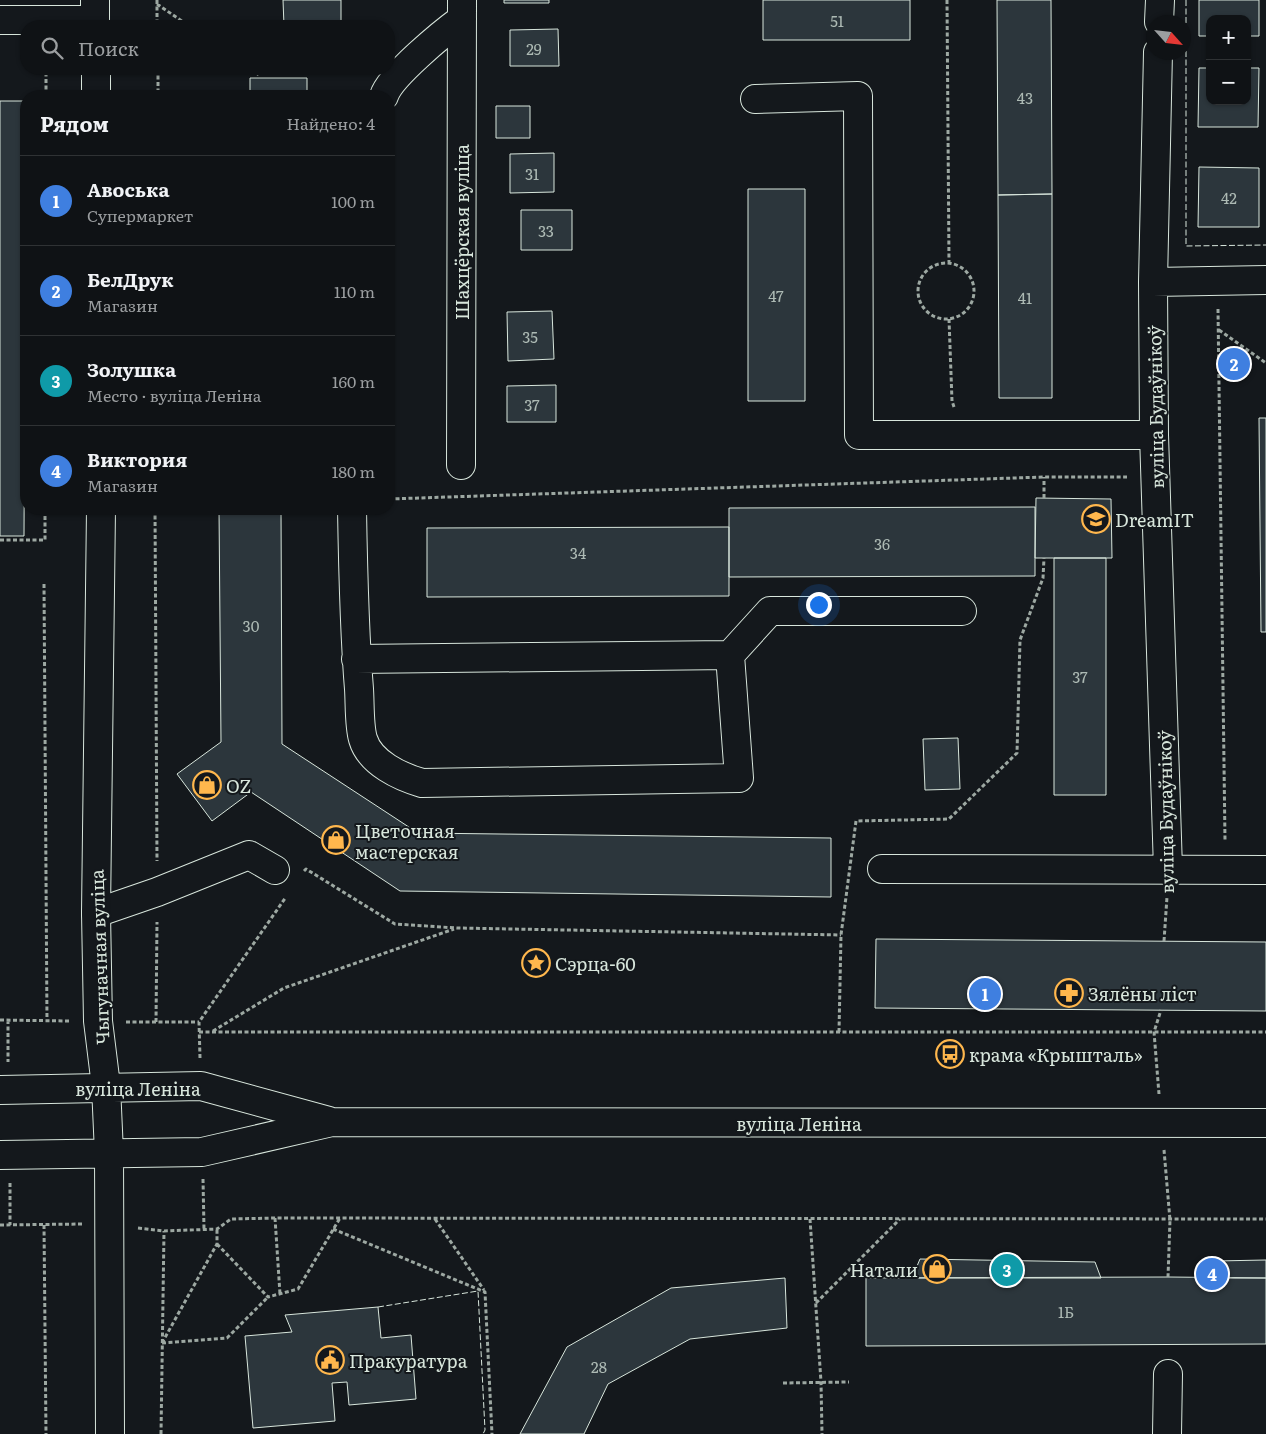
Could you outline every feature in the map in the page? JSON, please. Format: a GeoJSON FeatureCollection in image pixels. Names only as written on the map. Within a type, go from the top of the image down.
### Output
{"type":"FeatureCollection","features":[{"type":"Feature","properties":{"kind":"main road"},"geometry":{"type":"LineString","coordinates":[[1159,15],[1160,0]]}},
{"type":"Feature","properties":{"kind":"main road"},"geometry":{"type":"LineString","coordinates":[[388,90],[462,9]]}},
{"type":"Feature","properties":{"kind":"main road","name":"Шахцёрская вуліца"},"geometry":{"type":"LineString","coordinates":[[461,465],[462,9]]}},
{"type":"Feature","properties":{"kind":"main road"},"geometry":{"type":"LineString","coordinates":[[0,20],[95,16]]}},
{"type":"Feature","properties":{"kind":"main road","name":"вуліца Будаўнікоў"},"geometry":{"type":"LineString","coordinates":[[1158,60],[1153,282],[1154,435],[1168,869]]}},
{"type":"Feature","properties":{"kind":"main road"},"geometry":{"type":"LineString","coordinates":[[96,75],[96,90]]}},
{"type":"Feature","properties":{"kind":"main road"},"geometry":{"type":"LineString","coordinates":[[755,99],[858,96],[859,435],[1154,435]]}},
{"type":"Feature","properties":{"kind":"main road"},"geometry":{"type":"LineString","coordinates":[[1153,282],[1266,280]]}},
{"type":"Feature","properties":{"kind":"main road","name":"Чыгуначная вуліца"},"geometry":{"type":"LineString","coordinates":[[101,515],[96,914],[98,1021],[106,1086],[109,1153],[110,1434]]}},
{"type":"Feature","properties":{"kind":"main road"},"geometry":{"type":"LineString","coordinates":[[352,515],[356,659],[363,740],[373,755],[391,771],[404,778],[422,783],[738,778],[730,655],[770,611],[962,611]]}},
{"type":"Feature","properties":{"kind":"main road"},"geometry":{"type":"LineString","coordinates":[[356,659],[730,655]]}},
{"type":"Feature","properties":{"kind":"main road"},"geometry":{"type":"LineString","coordinates":[[96,914],[249,855],[287,874]]}},
{"type":"Feature","properties":{"kind":"main road"},"geometry":{"type":"LineString","coordinates":[[882,869],[1266,870]]}},
{"type":"Feature","properties":{"kind":"main road","name":"вуліца Леніна"},"geometry":{"type":"LineString","coordinates":[[4,1090],[106,1086],[201,1086],[332,1122]]}},
{"type":"Feature","properties":{"kind":"main road","name":"вуліца Леніна"},"geometry":{"type":"LineString","coordinates":[[5,1155],[202,1152],[332,1122],[1266,1123]]}},
{"type":"Feature","properties":{"kind":"main road"},"geometry":{"type":"LineString","coordinates":[[1167,1434],[1168,1374]]}},
{"type":"Feature","properties":{"kind":"path"},"geometry":{"type":"LineString","coordinates":[[947,0],[949,262]]}},
{"type":"Feature","properties":{"kind":"path"},"geometry":{"type":"LineString","coordinates":[[157,2],[158,20]]}},
{"type":"Feature","properties":{"kind":"path"},"geometry":{"type":"LineString","coordinates":[[157,2],[181,20]]}},
{"type":"Feature","properties":{"kind":"path"},"geometry":{"type":"LineString","coordinates":[[46,75],[46,90]]}},
{"type":"Feature","properties":{"kind":"path"},"geometry":{"type":"LineString","coordinates":[[158,75],[158,90]]}},
{"type":"Feature","properties":{"kind":"path"},"geometry":{"type":"LineString","coordinates":[[949,262],[966,270],[972,277],[974,286],[974,295],[966,311],[949,319],[940,318],[924,308],[918,291],[924,273],[940,263],[949,262]]}},
{"type":"Feature","properties":{"kind":"path"},"geometry":{"type":"LineString","coordinates":[[1217,281],[1226,870]]}},
{"type":"Feature","properties":{"kind":"path"},"geometry":{"type":"LineString","coordinates":[[949,319],[952,401],[957,415]]}},
{"type":"Feature","properties":{"kind":"path"},"geometry":{"type":"LineString","coordinates":[[1218,330],[1266,363]]}},
{"type":"Feature","properties":{"kind":"path"},"geometry":{"type":"LineString","coordinates":[[395,499],[1155,476]]}},
{"type":"Feature","properties":{"kind":"path"},"geometry":{"type":"LineString","coordinates":[[1044,478],[1044,498]]}},
{"type":"Feature","properties":{"kind":"path"},"geometry":{"type":"LineString","coordinates":[[0,540],[45,540],[45,515]]}},
{"type":"Feature","properties":{"kind":"path"},"geometry":{"type":"LineString","coordinates":[[155,515],[156,1022]]}},
{"type":"Feature","properties":{"kind":"path"},"geometry":{"type":"LineString","coordinates":[[839,1032],[840,935],[856,821],[949,819],[1018,753],[1020,640],[1043,578],[1044,558]]}},
{"type":"Feature","properties":{"kind":"path"},"geometry":{"type":"LineString","coordinates":[[44,584],[47,1021]]}},
{"type":"Feature","properties":{"kind":"path"},"geometry":{"type":"LineString","coordinates":[[287,874],[306,869],[395,924],[457,928],[840,935]]}},
{"type":"Feature","properties":{"kind":"path","name":"вуліца Будаўнікоў"},"geometry":{"type":"LineString","coordinates":[[1164,942],[1168,869]]}},
{"type":"Feature","properties":{"kind":"path"},"geometry":{"type":"LineString","coordinates":[[199,1022],[289,893]]}},
{"type":"Feature","properties":{"kind":"path"},"geometry":{"type":"LineString","coordinates":[[212,1032],[284,988],[457,928]]}},
{"type":"Feature","properties":{"kind":"path"},"geometry":{"type":"LineString","coordinates":[[1154,1032],[1161,1010]]}},
{"type":"Feature","properties":{"kind":"path"},"geometry":{"type":"LineString","coordinates":[[0,1020],[8,1020],[4,1090]]}},
{"type":"Feature","properties":{"kind":"path"},"geometry":{"type":"LineString","coordinates":[[200,1032],[1266,1032]]}},
{"type":"Feature","properties":{"kind":"path"},"geometry":{"type":"LineString","coordinates":[[0,1225],[10,1225],[5,1155]]}},
{"type":"Feature","properties":{"kind":"path"},"geometry":{"type":"LineString","coordinates":[[275,1218],[280,1294]]}},
{"type":"Feature","properties":{"kind":"path"},"geometry":{"type":"LineString","coordinates":[[161,1434],[164,1231],[217,1229],[231,1219],[275,1218],[1170,1220],[1266,1218]]}},
{"type":"Feature","properties":{"kind":"path"},"geometry":{"type":"LineString","coordinates":[[162,1343],[226,1338],[268,1297],[298,1289],[340,1218]]}},
{"type":"Feature","properties":{"kind":"path"},"geometry":{"type":"LineString","coordinates":[[434,1219],[485,1292],[492,1434]]}},
{"type":"Feature","properties":{"kind":"path"},"geometry":{"type":"LineString","coordinates":[[810,1219],[821,1382],[822,1434]]}},
{"type":"Feature","properties":{"kind":"path"},"geometry":{"type":"LineString","coordinates":[[816,1304],[901,1219]]}},
{"type":"Feature","properties":{"kind":"path"},"geometry":{"type":"LineString","coordinates":[[1168,1277],[1170,1220]]}},
{"type":"Feature","properties":{"kind":"path"},"geometry":{"type":"LineString","coordinates":[[44,1224],[46,1434]]}},
{"type":"Feature","properties":{"kind":"path"},"geometry":{"type":"LineString","coordinates":[[162,1343],[217,1244],[217,1229]]}},
{"type":"Feature","properties":{"kind":"path"},"geometry":{"type":"LineString","coordinates":[[333,1229],[485,1292]]}},
{"type":"Feature","properties":{"kind":"path"},"geometry":{"type":"LineString","coordinates":[[217,1244],[268,1297]]}},
{"type":"Feature","properties":{"kind":"path"},"geometry":{"type":"LineString","coordinates":[[783,1383],[849,1382]]}},
{"type":"Feature","properties":{"kind":"building"},"geometry":{"type":"Polygon","coordinates":[[[283,0],[341,0],[341,20],[284,20],[283,0]]]}},
{"type":"Feature","properties":{"kind":"building"},"geometry":{"type":"Polygon","coordinates":[[[504,0],[549,0],[549,3],[504,3],[504,0]]]}},
{"type":"Feature","properties":{"kind":"building"},"geometry":{"type":"Polygon","coordinates":[[[763,0],[910,0],[910,40],[763,40],[763,0]]]}},
{"type":"Feature","properties":{"kind":"building"},"geometry":{"type":"Polygon","coordinates":[[[997,0],[1051,0],[1052,194],[998,195],[997,0]]]}},
{"type":"Feature","properties":{"kind":"building"},"geometry":{"type":"Polygon","coordinates":[[[1199,0],[1259,0],[1259,36],[1251,36],[1251,15],[1206,15],[1206,36],[1199,36],[1199,0]]]}},
{"type":"Feature","properties":{"kind":"building"},"geometry":{"type":"Polygon","coordinates":[[[558,29],[559,66],[510,66],[510,30],[558,29]]]}},
{"type":"Feature","properties":{"kind":"building"},"geometry":{"type":"Polygon","coordinates":[[[1199,68],[1206,68],[1206,105],[1251,105],[1251,68],[1259,68],[1258,127],[1198,127],[1199,68]]]}},
{"type":"Feature","properties":{"kind":"building"},"geometry":{"type":"Polygon","coordinates":[[[250,78],[307,78],[307,90],[250,90],[250,78]]]}},
{"type":"Feature","properties":{"kind":"building"},"geometry":{"type":"Polygon","coordinates":[[[0,101],[20,101],[20,515],[24,515],[24,536],[0,536],[0,101]]]}},
{"type":"Feature","properties":{"kind":"building"},"geometry":{"type":"Polygon","coordinates":[[[496,106],[530,106],[530,138],[496,138],[496,106]]]}},
{"type":"Feature","properties":{"kind":"building"},"geometry":{"type":"Polygon","coordinates":[[[554,153],[554,192],[510,193],[510,154],[554,153]]]}},
{"type":"Feature","properties":{"kind":"building"},"geometry":{"type":"Polygon","coordinates":[[[1199,167],[1259,168],[1259,227],[1198,227],[1199,167]]]}},
{"type":"Feature","properties":{"kind":"building"},"geometry":{"type":"Polygon","coordinates":[[[748,189],[805,189],[805,401],[748,401],[748,189]]]}},
{"type":"Feature","properties":{"kind":"building"},"geometry":{"type":"Polygon","coordinates":[[[1052,194],[1052,398],[999,398],[998,195],[1052,194]]]}},
{"type":"Feature","properties":{"kind":"building"},"geometry":{"type":"Polygon","coordinates":[[[521,210],[572,210],[572,250],[521,250],[521,210]]]}},
{"type":"Feature","properties":{"kind":"building"},"geometry":{"type":"Polygon","coordinates":[[[552,311],[554,359],[508,361],[507,312],[552,311]]]}},
{"type":"Feature","properties":{"kind":"building"},"geometry":{"type":"Polygon","coordinates":[[[1228,354],[1241,355],[1240,374],[1227,374],[1228,354]]]}},
{"type":"Feature","properties":{"kind":"building"},"geometry":{"type":"Polygon","coordinates":[[[556,385],[556,422],[507,422],[507,386],[556,385]]]}},
{"type":"Feature","properties":{"kind":"building"},"geometry":{"type":"Polygon","coordinates":[[[1259,418],[1266,418],[1266,632],[1261,632],[1259,418]]]}},
{"type":"Feature","properties":{"kind":"building"},"geometry":{"type":"Polygon","coordinates":[[[1036,498],[1111,499],[1112,558],[1035,558],[1036,498]]]}},
{"type":"Feature","properties":{"kind":"building"},"geometry":{"type":"Polygon","coordinates":[[[1035,507],[1035,576],[729,577],[729,508],[1035,507]]]}},
{"type":"Feature","properties":{"kind":"building"},"geometry":{"type":"Polygon","coordinates":[[[219,515],[281,515],[282,744],[418,833],[831,838],[831,897],[400,891],[251,792],[212,821],[177,774],[221,742],[219,515]]]}},
{"type":"Feature","properties":{"kind":"building"},"geometry":{"type":"Polygon","coordinates":[[[729,527],[729,596],[427,597],[427,528],[729,527]]]}},
{"type":"Feature","properties":{"kind":"building"},"geometry":{"type":"Polygon","coordinates":[[[1054,558],[1106,558],[1106,795],[1054,795],[1054,558]]]}},
{"type":"Feature","properties":{"kind":"building"},"geometry":{"type":"Polygon","coordinates":[[[958,738],[960,789],[925,790],[923,739],[958,738]]]}},
{"type":"Feature","properties":{"kind":"building"},"geometry":{"type":"Polygon","coordinates":[[[876,939],[1266,942],[1266,1011],[875,1008],[876,939]]]}},
{"type":"Feature","properties":{"kind":"building"},"geometry":{"type":"Polygon","coordinates":[[[920,1259],[1095,1262],[1101,1278],[912,1278],[920,1259]]]}},
{"type":"Feature","properties":{"kind":"building"},"geometry":{"type":"Polygon","coordinates":[[[1266,1260],[1266,1278],[1206,1278],[1215,1261],[1266,1260]]]}},
{"type":"Feature","properties":{"kind":"building"},"geometry":{"type":"Polygon","coordinates":[[[785,1278],[787,1328],[690,1339],[608,1384],[584,1434],[520,1434],[567,1347],[671,1288],[785,1278]]]}},
{"type":"Feature","properties":{"kind":"building"},"geometry":{"type":"Polygon","coordinates":[[[866,1278],[1266,1278],[1266,1344],[866,1346],[866,1278]]]}},
{"type":"Feature","properties":{"kind":"building","name":"Пракуратура"},"geometry":{"type":"Polygon","coordinates":[[[378,1307],[381,1338],[411,1335],[416,1399],[349,1405],[347,1382],[332,1383],[335,1421],[253,1428],[245,1336],[292,1332],[285,1315],[378,1307]]]}},
{"type":"Feature","properties":{"kind":"fence"},"geometry":{"type":"LineString","coordinates":[[1186,0],[1186,246],[1266,245]]}},
{"type":"Feature","properties":{"kind":"fence"},"geometry":{"type":"LineString","coordinates":[[378,1307],[478,1291],[485,1430],[483,1434]]}},
{"type":"Feature","properties":{"kind":"place","name":"БелДрук"},"geometry":{"type":"Point","coordinates":[1234,364]}},
{"type":"Feature","properties":{"kind":"place","name":"DreamIT"},"geometry":{"type":"Point","coordinates":[1096,519]}},
{"type":"Feature","properties":{"kind":"place","name":"OZ"},"geometry":{"type":"Point","coordinates":[207,785]}},
{"type":"Feature","properties":{"kind":"place","name":"Цветочная мастерская"},"geometry":{"type":"Point","coordinates":[336,840]}},
{"type":"Feature","properties":{"kind":"place","name":"Сэрца-60"},"geometry":{"type":"Point","coordinates":[536,963]}},
{"type":"Feature","properties":{"kind":"place","name":"Зялёны ліст"},"geometry":{"type":"Point","coordinates":[1069,993]}},
{"type":"Feature","properties":{"kind":"place","name":"Авоська"},"geometry":{"type":"Point","coordinates":[985,994]}},
{"type":"Feature","properties":{"kind":"place","name":"крама «Крышталь»"},"geometry":{"type":"Point","coordinates":[950,1054]}},
{"type":"Feature","properties":{"kind":"place","name":"Натали"},"geometry":{"type":"Point","coordinates":[937,1269]}},
{"type":"Feature","properties":{"kind":"place","name":"Золушка"},"geometry":{"type":"Point","coordinates":[1007,1270]}},
{"type":"Feature","properties":{"kind":"place","name":"Виктория"},"geometry":{"type":"Point","coordinates":[1212,1274]}},
{"type":"Feature","properties":{"kind":"place","name":"Пракуратура"},"geometry":{"type":"Point","coordinates":[330,1360]}}]}
